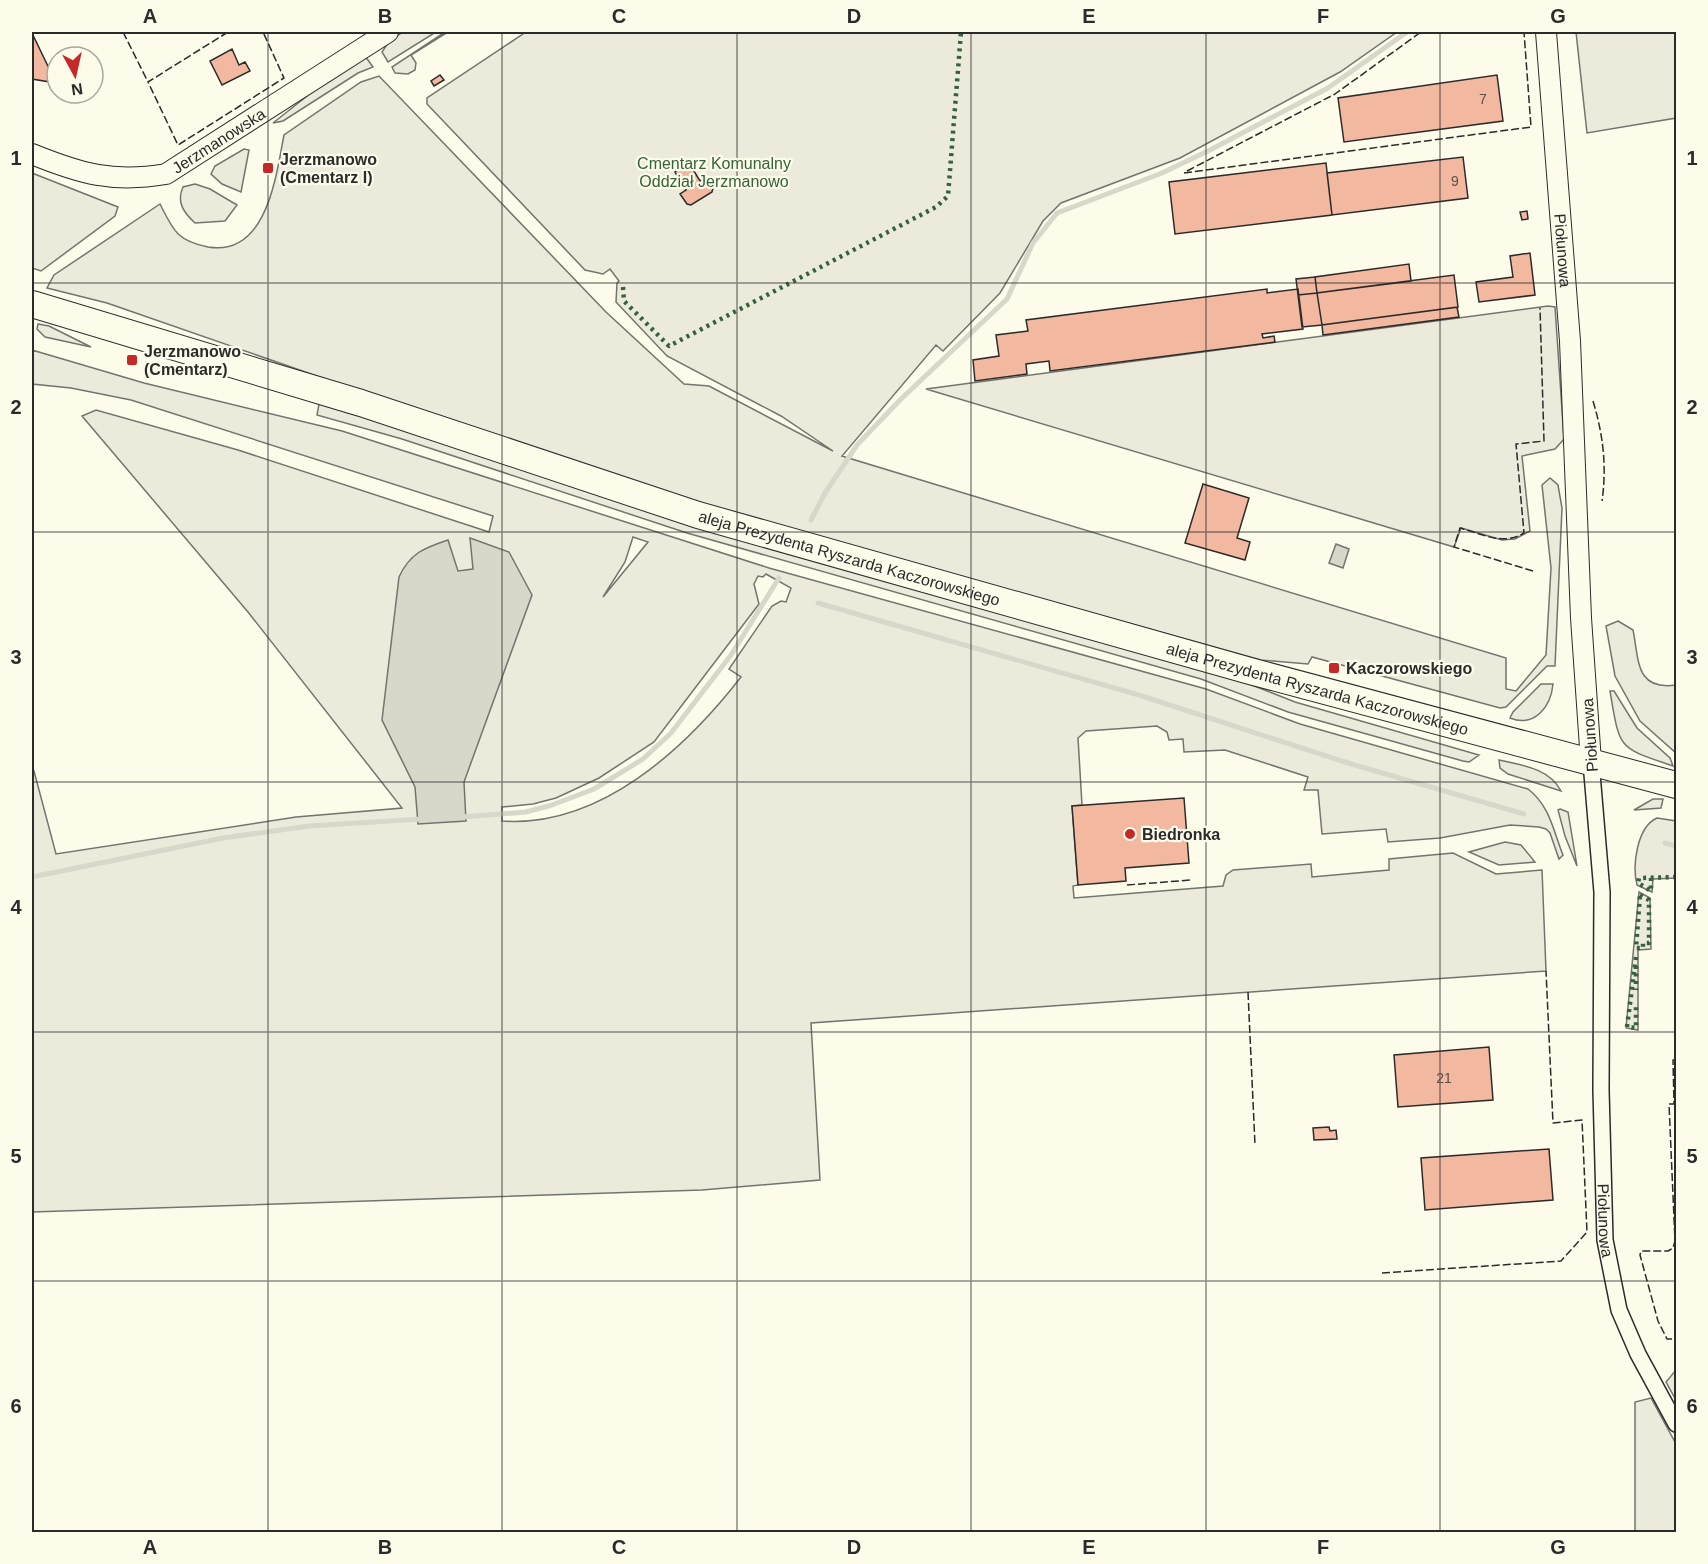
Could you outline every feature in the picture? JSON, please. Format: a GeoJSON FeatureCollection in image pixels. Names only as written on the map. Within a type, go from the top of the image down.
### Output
{"type":"FeatureCollection","features":[{"type":"Feature","properties":{"kind":"main road","name":"aleja Prezydenta Ryszarda Kaczorowskiego"},"geometry":{"type":"LineString","coordinates":[[32,304],[361,403],[698,515],[1250,671],[1677,785]]}},
{"type":"Feature","properties":{"kind":"street","name":"Jerzmanowska"},"geometry":{"type":"LineString","coordinates":[[32,154],[96,176],[129,179],[166,174],[388,32]]}},
{"type":"Feature","properties":{"kind":"street","name":"Piołunowa"},"geometry":{"type":"LineString","coordinates":[[1546,32],[1570,341],[1581,618],[1602,892],[1601,1078],[1605,1240],[1619,1310],[1638,1354],[1677,1424]]}},
{"type":"Feature","properties":{"kind":"green space"},"geometry":{"type":"Polygon","coordinates":[[[403,32],[436,32],[388,62],[382,52],[390,40],[403,32]]]}},
{"type":"Feature","properties":{"kind":"green space"},"geometry":{"type":"Polygon","coordinates":[[[445,32],[448,32],[411,55],[416,63],[415,70],[408,74],[395,73],[392,67],[445,32]]]}},
{"type":"Feature","properties":{"kind":"green space","name":"Cmentarz Komunalny Oddział Jerzmanowo"},"geometry":{"type":"Polygon","coordinates":[[[526,32],[1397,32],[1340,72],[1180,158],[1061,203],[1043,221],[1000,293],[943,351],[936,345],[842,456],[1506,658],[1506,689],[1516,691],[1546,655],[1551,568],[1542,485],[1550,478],[1558,485],[1562,508],[1555,666],[1547,666],[1506,707],[1500,708],[1312,657],[1308,664],[1261,660],[725,511],[314,375],[107,303],[47,288],[54,275],[160,204],[177,233],[189,241],[208,247],[228,247],[244,239],[256,227],[265,210],[272,191],[284,135],[361,82],[379,76],[606,312],[684,384],[709,386],[833,451],[781,416],[667,356],[616,302],[619,281],[610,269],[603,274],[585,270],[427,104],[427,98],[526,32]]]}},
{"type":"Feature","properties":{"kind":"green space"},"geometry":{"type":"Polygon","coordinates":[[[1576,32],[1676,32],[1676,118],[1587,133],[1576,32]]]}},
{"type":"Feature","properties":{"kind":"green space"},"geometry":{"type":"Polygon","coordinates":[[[365,56],[373,67],[358,73],[283,121],[273,123],[321,85],[365,56]]]}},
{"type":"Feature","properties":{"kind":"green space"},"geometry":{"type":"Polygon","coordinates":[[[244,149],[249,150],[241,192],[222,184],[211,174],[215,166],[244,149]]]}},
{"type":"Feature","properties":{"kind":"green space"},"geometry":{"type":"Polygon","coordinates":[[[32,173],[118,207],[115,216],[41,271],[32,268],[32,173]]]}},
{"type":"Feature","properties":{"kind":"green space"},"geometry":{"type":"Polygon","coordinates":[[[195,184],[210,189],[237,205],[225,221],[195,223],[188,215],[182,207],[181,192],[183,187],[195,184]]]}},
{"type":"Feature","properties":{"kind":"green space"},"geometry":{"type":"Polygon","coordinates":[[[1548,306],[1555,307],[1564,439],[1555,449],[1522,456],[1530,531],[1515,539],[1502,540],[1461,528],[1454,547],[926,389],[1548,306]]]}},
{"type":"Feature","properties":{"kind":"green space"},"geometry":{"type":"Polygon","coordinates":[[[38,324],[49,326],[91,347],[45,337],[37,329],[38,324]]]}},
{"type":"Feature","properties":{"kind":"green space"},"geometry":{"type":"Polygon","coordinates":[[[32,350],[144,383],[342,431],[769,568],[1206,689],[1300,724],[1528,789],[1541,803],[1550,819],[1563,855],[1559,859],[1550,833],[1539,827],[1510,825],[1440,838],[1388,842],[1386,829],[1322,834],[1318,790],[1304,790],[1308,777],[1225,750],[1184,752],[1183,739],[1169,740],[1167,732],[1157,726],[1086,731],[1078,738],[1082,805],[1072,806],[1078,885],[1073,886],[1074,898],[1223,886],[1226,875],[1233,870],[1311,864],[1312,877],[1389,870],[1389,859],[1453,853],[1496,874],[1542,870],[1546,971],[811,1023],[820,1180],[702,1190],[32,1212],[32,772],[34,771],[56,854],[296,817],[402,808],[248,612],[82,416],[96,410],[238,450],[489,532],[493,516],[131,400],[71,388],[32,384],[32,350]],[[633,537],[625,562],[603,597],[648,542],[633,537]],[[766,574],[763,577],[758,576],[754,584],[759,604],[654,742],[599,778],[556,798],[533,804],[502,807],[502,821],[538,820],[573,812],[606,797],[637,779],[694,731],[741,677],[729,669],[772,606],[781,601],[786,602],[791,588],[766,574]]]}},
{"type":"Feature","properties":{"kind":"green space"},"geometry":{"type":"Polygon","coordinates":[[[319,404],[1234,678],[1295,702],[1479,755],[1469,762],[1463,761],[1288,712],[1201,679],[687,533],[402,439],[317,415],[319,404]]]}},
{"type":"Feature","properties":{"kind":"green space"},"geometry":{"type":"Polygon","coordinates":[[[1618,621],[1633,630],[1638,662],[1646,678],[1663,686],[1676,685],[1676,753],[1640,721],[1615,676],[1606,626],[1618,621]]]}},
{"type":"Feature","properties":{"kind":"green space"},"geometry":{"type":"Polygon","coordinates":[[[1541,684],[1553,684],[1549,700],[1540,713],[1527,720],[1510,718],[1513,712],[1541,684]]]}},
{"type":"Feature","properties":{"kind":"green space"},"geometry":{"type":"Polygon","coordinates":[[[1610,691],[1614,691],[1637,728],[1670,758],[1673,766],[1641,755],[1625,744],[1616,725],[1610,691]]]}},
{"type":"Feature","properties":{"kind":"green space"},"geometry":{"type":"Polygon","coordinates":[[[1499,760],[1542,772],[1556,783],[1561,791],[1508,774],[1500,768],[1499,760]]]}},
{"type":"Feature","properties":{"kind":"green space"},"geometry":{"type":"Polygon","coordinates":[[[1653,799],[1663,799],[1661,808],[1634,810],[1653,799]]]}},
{"type":"Feature","properties":{"kind":"green space"},"geometry":{"type":"Polygon","coordinates":[[[1558,810],[1568,812],[1577,866],[1565,836],[1558,810]]]}},
{"type":"Feature","properties":{"kind":"green space"},"geometry":{"type":"Polygon","coordinates":[[[1657,818],[1676,821],[1676,878],[1653,879],[1652,892],[1637,885],[1635,867],[1638,847],[1645,829],[1657,818]]]}},
{"type":"Feature","properties":{"kind":"green space"},"geometry":{"type":"Polygon","coordinates":[[[1505,842],[1521,845],[1535,862],[1499,865],[1469,852],[1505,842]]]}},
{"type":"Feature","properties":{"kind":"green space"},"geometry":{"type":"Polygon","coordinates":[[[1639,892],[1650,898],[1651,949],[1638,950],[1638,1030],[1626,1028],[1639,892]]]}},
{"type":"Feature","properties":{"kind":"green space"},"geometry":{"type":"Polygon","coordinates":[[[1676,1370],[1676,1400],[1666,1382],[1676,1370]]]}},
{"type":"Feature","properties":{"kind":"green space"},"geometry":{"type":"Polygon","coordinates":[[[1651,1398],[1676,1444],[1676,1532],[1635,1532],[1635,1402],[1651,1398]]]}},
{"type":"Feature","properties":{"kind":"shaded area"},"geometry":{"type":"Polygon","coordinates":[[[470,538],[509,552],[532,595],[464,782],[466,821],[418,824],[415,787],[382,720],[399,577],[408,562],[419,552],[448,540],[458,571],[473,569],[470,538]]]}},
{"type":"Feature","properties":{"kind":"shaded area"},"geometry":{"type":"Polygon","coordinates":[[[1336,544],[1349,549],[1343,568],[1329,563],[1336,544]]]}},
{"type":"Feature","properties":{"kind":"building"},"geometry":{"type":"Polygon","coordinates":[[[32,33],[45,60],[45,81],[32,79],[32,33]]]}},
{"type":"Feature","properties":{"kind":"building"},"geometry":{"type":"Polygon","coordinates":[[[232,49],[239,65],[245,62],[250,71],[222,85],[210,61],[232,49]]]}},
{"type":"Feature","properties":{"kind":"building"},"geometry":{"type":"Polygon","coordinates":[[[440,75],[444,80],[434,86],[431,81],[440,75]]]}},
{"type":"Feature","properties":{"kind":"building"},"geometry":{"type":"Polygon","coordinates":[[[1497,75],[1503,121],[1344,142],[1338,98],[1497,75]]]}},
{"type":"Feature","properties":{"kind":"building"},"geometry":{"type":"Polygon","coordinates":[[[1463,157],[1468,198],[1332,215],[1327,173],[1463,157]]]}},
{"type":"Feature","properties":{"kind":"building"},"geometry":{"type":"Polygon","coordinates":[[[689,163],[700,181],[706,177],[713,188],[712,192],[691,205],[687,204],[680,194],[686,190],[675,172],[683,164],[689,163]]]}},
{"type":"Feature","properties":{"kind":"building"},"geometry":{"type":"Polygon","coordinates":[[[1326,163],[1332,215],[1175,234],[1169,182],[1326,163]]]}},
{"type":"Feature","properties":{"kind":"building"},"geometry":{"type":"Polygon","coordinates":[[[1527,211],[1528,219],[1522,220],[1520,212],[1527,211]]]}},
{"type":"Feature","properties":{"kind":"building"},"geometry":{"type":"Polygon","coordinates":[[[1530,253],[1535,295],[1479,302],[1476,282],[1513,277],[1510,256],[1530,253]]]}},
{"type":"Feature","properties":{"kind":"building"},"geometry":{"type":"Polygon","coordinates":[[[1409,264],[1411,281],[1317,293],[1315,277],[1409,264]]]}},
{"type":"Feature","properties":{"kind":"building"},"geometry":{"type":"Polygon","coordinates":[[[1454,275],[1458,307],[1322,325],[1317,293],[1454,275]]]}},
{"type":"Feature","properties":{"kind":"building"},"geometry":{"type":"Polygon","coordinates":[[[1315,277],[1317,293],[1298,295],[1296,279],[1315,277]]]}},
{"type":"Feature","properties":{"kind":"building"},"geometry":{"type":"Polygon","coordinates":[[[1267,289],[1267,293],[1298,289],[1303,329],[1262,334],[1263,338],[1274,336],[1275,342],[1050,371],[1049,361],[1026,364],[1027,374],[975,381],[973,360],[999,356],[996,335],[1028,331],[1026,320],[1267,289]]]}},
{"type":"Feature","properties":{"kind":"building"},"geometry":{"type":"Polygon","coordinates":[[[1317,293],[1322,325],[1302,327],[1298,295],[1317,293]]]}},
{"type":"Feature","properties":{"kind":"building"},"geometry":{"type":"Polygon","coordinates":[[[1457,307],[1459,317],[1323,335],[1322,325],[1457,307]]]}},
{"type":"Feature","properties":{"kind":"building"},"geometry":{"type":"Polygon","coordinates":[[[1203,484],[1249,498],[1237,538],[1250,542],[1245,560],[1185,543],[1203,484]]]}},
{"type":"Feature","properties":{"kind":"building","name":"Biedronka"},"geometry":{"type":"Polygon","coordinates":[[[1184,798],[1189,863],[1125,868],[1126,881],[1078,885],[1072,806],[1184,798]]]}},
{"type":"Feature","properties":{"kind":"building"},"geometry":{"type":"Polygon","coordinates":[[[1489,1047],[1493,1100],[1398,1107],[1394,1055],[1489,1047]]]}},
{"type":"Feature","properties":{"kind":"building"},"geometry":{"type":"Polygon","coordinates":[[[1329,1127],[1330,1131],[1336,1130],[1337,1139],[1314,1140],[1313,1128],[1329,1127]]]}},
{"type":"Feature","properties":{"kind":"building"},"geometry":{"type":"Polygon","coordinates":[[[1549,1149],[1553,1200],[1425,1210],[1421,1158],[1549,1149]]]}},
{"type":"Feature","properties":{"kind":"waterway"},"geometry":{"type":"LineString","coordinates":[[811,520],[825,493],[857,445],[901,399],[1007,299],[1033,243],[1057,213],[1162,173],[1210,150],[1328,88],[1407,32]]}},
{"type":"Feature","properties":{"kind":"waterway"},"geometry":{"type":"LineString","coordinates":[[461,817],[526,812],[552,805],[594,789],[643,759],[671,733],[731,655],[779,578]]}},
{"type":"Feature","properties":{"kind":"waterway"},"geometry":{"type":"LineString","coordinates":[[818,603],[1139,695],[1348,763],[1524,814]]}},
{"type":"Feature","properties":{"kind":"waterway"},"geometry":{"type":"LineString","coordinates":[[32,877],[223,838],[309,826],[422,819]]}},
{"type":"Feature","properties":{"kind":"waterway"},"geometry":{"type":"LineString","coordinates":[[1665,843],[1676,846]]}},
{"type":"Feature","properties":{"kind":"hedge"},"geometry":{"type":"LineString","coordinates":[[623,287],[624,301],[669,346],[936,207],[948,196],[961,32]]}},
{"type":"Feature","properties":{"kind":"hedge"},"geometry":{"type":"LineString","coordinates":[[1651,878],[1651,891],[1638,883],[1639,878],[1676,877]]}},
{"type":"Feature","properties":{"kind":"hedge"},"geometry":{"type":"LineString","coordinates":[[1640,895],[1649,900],[1649,943],[1643,943],[1643,948],[1636,948],[1640,895]]}},
{"type":"Feature","properties":{"kind":"hedge"},"geometry":{"type":"LineString","coordinates":[[1636,957],[1627,1027],[1636,1028],[1636,1004]]}},
{"type":"Feature","properties":{"kind":"hedge"},"geometry":{"type":"LineString","coordinates":[[1636,966],[1636,990]]}},
{"type":"Feature","properties":{"kind":"fence"},"geometry":{"type":"LineString","coordinates":[[123,32],[148,82]]}},
{"type":"Feature","properties":{"kind":"fence"},"geometry":{"type":"LineString","coordinates":[[228,32],[148,82],[178,145],[284,78],[263,32]]}},
{"type":"Feature","properties":{"kind":"fence"},"geometry":{"type":"LineString","coordinates":[[1187,171],[1335,94],[1421,32]]}},
{"type":"Feature","properties":{"kind":"fence"},"geometry":{"type":"LineString","coordinates":[[1184,173],[1531,127],[1524,32]]}},
{"type":"Feature","properties":{"kind":"fence"},"geometry":{"type":"LineString","coordinates":[[1533,571],[1454,547],[1460,528],[1501,539],[1509,539],[1524,533],[1516,444],[1544,441],[1540,308]]}},
{"type":"Feature","properties":{"kind":"fence"},"geometry":{"type":"LineString","coordinates":[[1593,401],[1603,450],[1602,501]]}},
{"type":"Feature","properties":{"kind":"fence"},"geometry":{"type":"LineString","coordinates":[[1127,885],[1191,880]]}},
{"type":"Feature","properties":{"kind":"fence"},"geometry":{"type":"LineString","coordinates":[[1382,1273],[1561,1261],[1587,1232],[1582,1120],[1553,1123],[1546,971]]}},
{"type":"Feature","properties":{"kind":"fence"},"geometry":{"type":"LineString","coordinates":[[1248,992],[1255,1145]]}},
{"type":"Feature","properties":{"kind":"fence"},"geometry":{"type":"LineString","coordinates":[[1676,1060],[1673,1060],[1674,1104],[1669,1104],[1675,1241],[1673,1248],[1668,1251],[1641,1251],[1640,1255],[1658,1321],[1667,1339],[1676,1339]]}},
{"type":"Feature","properties":{"kind":"place","name":"Jerzmanowo (Cmentarz I)"},"geometry":{"type":"Point","coordinates":[268,168]}},
{"type":"Feature","properties":{"kind":"place","name":"Jerzmanowo (Cmentarz)"},"geometry":{"type":"Point","coordinates":[132,360]}},
{"type":"Feature","properties":{"kind":"place","name":"Kaczorowskiego"},"geometry":{"type":"Point","coordinates":[1334,668]}},
{"type":"Feature","properties":{"kind":"place","name":"Biedronka"},"geometry":{"type":"Point","coordinates":[1130,834]}}]}
